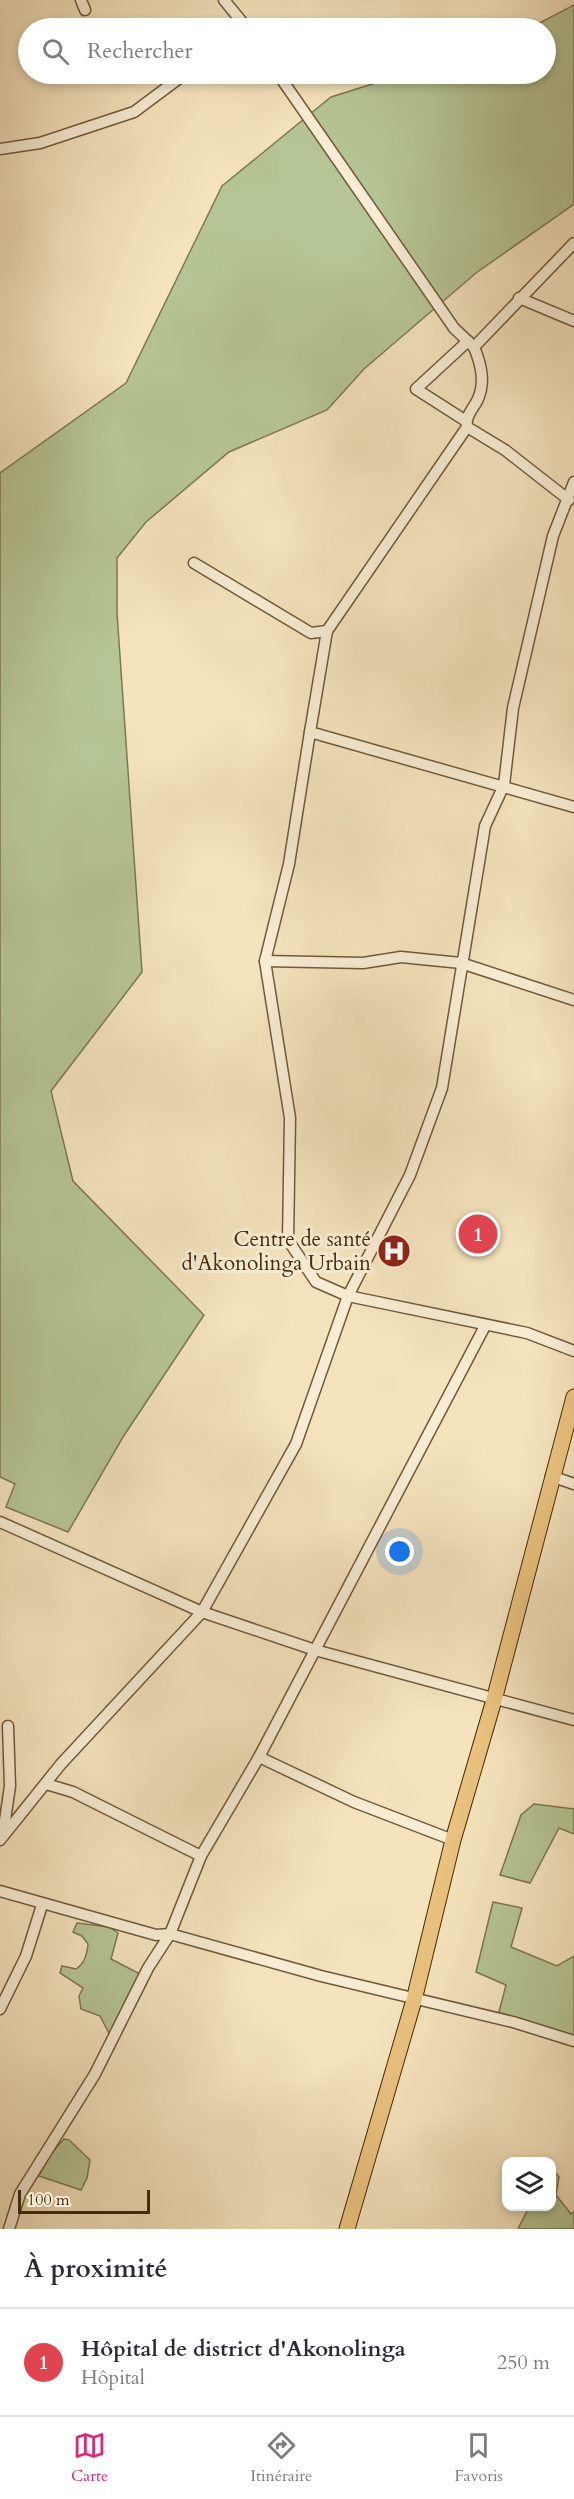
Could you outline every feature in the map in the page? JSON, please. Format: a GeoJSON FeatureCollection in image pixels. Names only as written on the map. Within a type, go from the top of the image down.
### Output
{"type":"FeatureCollection","features":[{"type":"Feature","properties":{"kind":"main road"},"geometry":{"type":"LineString","coordinates":[[347,2229],[414,2000],[453,1840],[494,1700],[551,1476],[574,1397]]}},
{"type":"Feature","properties":{"kind":"street"},"geometry":{"type":"LineString","coordinates":[[224,0],[239,18]]}},
{"type":"Feature","properties":{"kind":"street"},"geometry":{"type":"LineString","coordinates":[[0,149],[40,143],[134,112],[172,84]]}},
{"type":"Feature","properties":{"kind":"street"},"geometry":{"type":"LineString","coordinates":[[285,84],[454,328],[471,344],[483,368],[478,398],[467,424],[327,631],[289,864],[265,961],[290,1118],[288,1240],[316,1282],[348,1296],[527,1333],[574,1351]]}},
{"type":"Feature","properties":{"kind":"street"},"geometry":{"type":"LineString","coordinates":[[569,500],[505,450],[416,389],[471,344],[574,243]]}},
{"type":"Feature","properties":{"kind":"street"},"geometry":{"type":"LineString","coordinates":[[519,298],[574,321]]}},
{"type":"Feature","properties":{"kind":"street"},"geometry":{"type":"LineString","coordinates":[[2,1837],[61,1764],[202,1612],[296,1444],[348,1296],[410,1174],[442,1088],[485,826],[504,785],[513,708],[553,536],[569,500],[574,482]]}},
{"type":"Feature","properties":{"kind":"street"},"geometry":{"type":"LineString","coordinates":[[194,563],[311,633],[327,631]]}},
{"type":"Feature","properties":{"kind":"street"},"geometry":{"type":"LineString","coordinates":[[310,732],[504,785],[574,807]]}},
{"type":"Feature","properties":{"kind":"street"},"geometry":{"type":"LineString","coordinates":[[265,961],[363,963],[401,957],[461,963],[574,1000]]}},
{"type":"Feature","properties":{"kind":"street"},"geometry":{"type":"LineString","coordinates":[[9,2229],[20,2194],[95,2074],[148,1968],[170,1934],[201,1856],[259,1757],[485,1326]]}},
{"type":"Feature","properties":{"kind":"street"},"geometry":{"type":"LineString","coordinates":[[551,1476],[574,1484]]}},
{"type":"Feature","properties":{"kind":"street"},"geometry":{"type":"LineString","coordinates":[[0,1522],[202,1612],[315,1650],[574,1720]]}},
{"type":"Feature","properties":{"kind":"street"},"geometry":{"type":"LineString","coordinates":[[2,1837],[10,1786],[8,1726]]}},
{"type":"Feature","properties":{"kind":"street"},"geometry":{"type":"LineString","coordinates":[[259,1757],[354,1802],[453,1840]]}},
{"type":"Feature","properties":{"kind":"street"},"geometry":{"type":"LineString","coordinates":[[46,1784],[82,1796],[201,1856]]}},
{"type":"Feature","properties":{"kind":"street"},"geometry":{"type":"LineString","coordinates":[[0,1891],[42,1905],[156,1935],[170,1934],[414,2000],[513,2022],[574,2041]]}},
{"type":"Feature","properties":{"kind":"street"},"geometry":{"type":"LineString","coordinates":[[0,2009],[26,1956],[42,1905]]}},
{"type":"Feature","properties":{"kind":"green space"},"geometry":{"type":"Polygon","coordinates":[[[574,5],[574,204],[476,273],[364,369],[327,410],[229,452],[146,522],[117,558],[117,613],[142,972],[51,1091],[73,1181],[204,1315],[123,1437],[68,1532],[6,1507],[15,1484],[0,1477],[0,473],[126,383],[222,186],[331,97],[372,84],[556,84],[556,18],[549,18],[574,5]]]}},
{"type":"Feature","properties":{"kind":"green space"},"geometry":{"type":"Polygon","coordinates":[[[534,1804],[574,1809],[574,1834],[559,1828],[530,1883],[500,1875],[521,1815],[534,1804]]]}},
{"type":"Feature","properties":{"kind":"green space"},"geometry":{"type":"Polygon","coordinates":[[[493,1902],[522,1908],[511,1947],[557,1966],[574,1956],[574,2041],[513,2022],[499,2012],[506,1985],[476,1972],[493,1902]]]}},
{"type":"Feature","properties":{"kind":"green space"},"geometry":{"type":"Polygon","coordinates":[[[77,1923],[109,1927],[118,1933],[111,1959],[144,1976],[112,2039],[100,2016],[81,2009],[79,1996],[83,1988],[60,1973],[62,1966],[76,1969],[82,1964],[86,1955],[88,1944],[82,1936],[73,1932],[77,1923]]]}},
{"type":"Feature","properties":{"kind":"green space"},"geometry":{"type":"Polygon","coordinates":[[[64,2139],[69,2140],[90,2160],[87,2178],[81,2190],[39,2176],[49,2156],[64,2139]]]}},
{"type":"Feature","properties":{"kind":"green space"},"geometry":{"type":"Polygon","coordinates":[[[556,2174],[559,2177],[556,2195],[556,2174]]]}},
{"type":"Feature","properties":{"kind":"green space"},"geometry":{"type":"Polygon","coordinates":[[[556,2195],[571,2214],[574,2212],[574,2229],[518,2229],[527,2211],[556,2211],[556,2195]]]}},
{"type":"Feature","properties":{"kind":"place","name":"Hôpital de district d'Akonolinga"},"geometry":{"type":"Point","coordinates":[478,1234]}},
{"type":"Feature","properties":{"kind":"place","name":"Centre de santé d'Akonolinga Urbain"},"geometry":{"type":"Point","coordinates":[394,1251]}}]}
